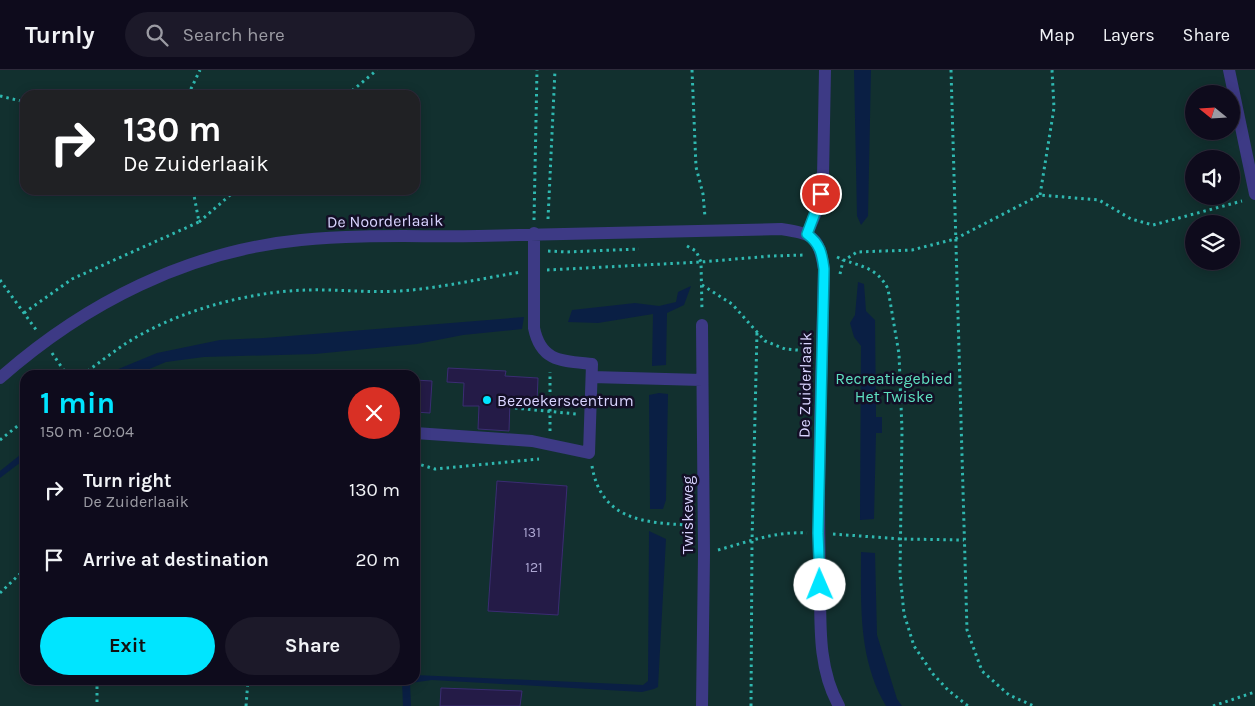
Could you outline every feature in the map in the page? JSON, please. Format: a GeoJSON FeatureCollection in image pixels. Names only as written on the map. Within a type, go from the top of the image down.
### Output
{"type":"FeatureCollection","features":[{"type":"Feature","properties":{"kind":"street"},"geometry":{"type":"LineString","coordinates":[[807,234],[816,210],[823,177],[825,70]]}},
{"type":"Feature","properties":{"kind":"street"},"geometry":{"type":"LineString","coordinates":[[1229,70],[1250,197]]}},
{"type":"Feature","properties":{"kind":"street","name":"De Noorderlaaik"},"geometry":{"type":"LineString","coordinates":[[0,378],[52,337],[99,305],[132,287],[213,256],[252,247],[329,238],[534,233],[781,229],[807,234]]}},
{"type":"Feature","properties":{"kind":"street"},"geometry":{"type":"LineString","coordinates":[[420,432],[507,439],[589,453],[592,364],[571,362],[551,356],[542,349],[537,340],[534,328],[534,233]]}},
{"type":"Feature","properties":{"kind":"street","name":"De Zuiderlaaik"},"geometry":{"type":"LineString","coordinates":[[807,234],[815,240],[820,248],[824,269],[818,533],[822,654],[827,679],[839,706]]}},
{"type":"Feature","properties":{"kind":"street","name":"Twiskeweg"},"geometry":{"type":"LineString","coordinates":[[702,325],[704,526],[702,706]]}},
{"type":"Feature","properties":{"kind":"street"},"geometry":{"type":"LineString","coordinates":[[592,377],[702,380]]}},
{"type":"Feature","properties":{"kind":"path"},"geometry":{"type":"LineString","coordinates":[[190,90],[200,70]]}},
{"type":"Feature","properties":{"kind":"path"},"geometry":{"type":"LineString","coordinates":[[353,90],[377,70]]}},
{"type":"Feature","properties":{"kind":"path"},"geometry":{"type":"LineString","coordinates":[[534,233],[537,70]]}},
{"type":"Feature","properties":{"kind":"path"},"geometry":{"type":"LineString","coordinates":[[547,233],[555,70]]}},
{"type":"Feature","properties":{"kind":"path"},"geometry":{"type":"LineString","coordinates":[[692,70],[696,167],[703,194],[706,230],[702,246],[696,251]]}},
{"type":"Feature","properties":{"kind":"path"},"geometry":{"type":"LineString","coordinates":[[950,70],[967,630],[982,671],[1009,695],[1034,706]]}},
{"type":"Feature","properties":{"kind":"path"},"geometry":{"type":"LineString","coordinates":[[1040,195],[1054,108],[1052,70]]}},
{"type":"Feature","properties":{"kind":"path"},"geometry":{"type":"LineString","coordinates":[[0,96],[20,101]]}},
{"type":"Feature","properties":{"kind":"path"},"geometry":{"type":"LineString","coordinates":[[194,195],[199,222]]}},
{"type":"Feature","properties":{"kind":"path"},"geometry":{"type":"LineString","coordinates":[[0,280],[24,313],[72,279],[199,222],[230,195]]}},
{"type":"Feature","properties":{"kind":"path"},"geometry":{"type":"LineString","coordinates":[[838,279],[844,261],[857,252],[912,250],[955,238],[1040,195],[1099,200],[1131,219],[1153,226],[1250,197]]}},
{"type":"Feature","properties":{"kind":"path"},"geometry":{"type":"LineString","coordinates":[[680,245],[696,251],[701,262],[702,325]]}},
{"type":"Feature","properties":{"kind":"path"},"geometry":{"type":"LineString","coordinates":[[535,251],[566,252],[641,248]]}},
{"type":"Feature","properties":{"kind":"path"},"geometry":{"type":"LineString","coordinates":[[702,285],[732,304],[765,341],[786,349],[822,353]]}},
{"type":"Feature","properties":{"kind":"path"},"geometry":{"type":"LineString","coordinates":[[751,706],[752,531],[757,332]]}},
{"type":"Feature","properties":{"kind":"path"},"geometry":{"type":"LineString","coordinates":[[420,464],[435,469],[465,467],[529,460],[540,458],[548,453],[551,445],[549,411],[551,356]]}},
{"type":"Feature","properties":{"kind":"path"},"geometry":{"type":"LineString","coordinates":[[515,408],[591,415]]}},
{"type":"Feature","properties":{"kind":"path"},"geometry":{"type":"LineString","coordinates":[[0,440],[20,424]]}},
{"type":"Feature","properties":{"kind":"path"},"geometry":{"type":"LineString","coordinates":[[589,453],[594,480],[597,486],[604,498],[619,511],[657,524],[704,526]]}},
{"type":"Feature","properties":{"kind":"path"},"geometry":{"type":"LineString","coordinates":[[0,593],[20,575]]}},
{"type":"Feature","properties":{"kind":"path"},"geometry":{"type":"LineString","coordinates":[[96,685],[97,706]]}},
{"type":"Feature","properties":{"kind":"path"},"geometry":{"type":"LineString","coordinates":[[246,706],[248,685]]}},
{"type":"Feature","properties":{"kind":"path"},"geometry":{"type":"LineString","coordinates":[[1213,706],[1255,692]]}},
{"type":"Feature","properties":{"kind":"green space","name":"Recreatiegebied Het Twiske"},"geometry":{"type":"Polygon","coordinates":[[[0,70],[1255,70],[1255,706],[0,706],[0,70]]]}},
{"type":"Feature","properties":{"kind":"water"},"geometry":{"type":"Polygon","coordinates":[[[854,70],[871,70],[868,216],[861,225],[857,216],[854,70]]]}},
{"type":"Feature","properties":{"kind":"water"},"geometry":{"type":"Polygon","coordinates":[[[858,282],[864,284],[866,311],[875,320],[876,417],[882,417],[882,433],[876,433],[874,519],[860,520],[861,346],[854,337],[850,323],[855,315],[858,282]]]}},
{"type":"Feature","properties":{"kind":"water"},"geometry":{"type":"Polygon","coordinates":[[[691,286],[684,305],[667,313],[666,365],[652,366],[653,314],[598,323],[568,322],[572,310],[635,303],[659,306],[676,302],[678,292],[691,286]]]}},
{"type":"Feature","properties":{"kind":"water"},"geometry":{"type":"Polygon","coordinates":[[[524,317],[522,329],[463,335],[417,344],[315,354],[204,357],[166,362],[147,370],[116,370],[157,353],[220,340],[524,317]]]}},
{"type":"Feature","properties":{"kind":"water"},"geometry":{"type":"Polygon","coordinates":[[[668,394],[666,500],[663,509],[650,509],[649,395],[668,394]]]}},
{"type":"Feature","properties":{"kind":"water"},"geometry":{"type":"Polygon","coordinates":[[[20,455],[20,463],[0,478],[0,471],[20,455]]]}},
{"type":"Feature","properties":{"kind":"water"},"geometry":{"type":"Polygon","coordinates":[[[649,531],[666,539],[658,687],[642,692],[432,680],[420,682],[420,675],[643,685],[648,681],[649,531]]]}},
{"type":"Feature","properties":{"kind":"water"},"geometry":{"type":"Polygon","coordinates":[[[861,552],[875,553],[877,635],[897,699],[902,706],[886,706],[870,670],[863,631],[861,552]]]}},
{"type":"Feature","properties":{"kind":"water"},"geometry":{"type":"Polygon","coordinates":[[[402,685],[410,685],[411,706],[403,706],[402,685]]]}},
{"type":"Feature","properties":{"kind":"building","name":"Bezoekerscentrum"},"geometry":{"type":"Polygon","coordinates":[[[448,368],[506,371],[505,376],[538,378],[537,402],[510,400],[509,431],[478,429],[479,406],[463,406],[464,383],[447,382],[448,368]]]}},
{"type":"Feature","properties":{"kind":"building"},"geometry":{"type":"Polygon","coordinates":[[[420,380],[432,381],[430,413],[420,412],[420,380]]]}},
{"type":"Feature","properties":{"kind":"building"},"geometry":{"type":"Polygon","coordinates":[[[497,481],[567,486],[558,615],[488,611],[497,481]]]}},
{"type":"Feature","properties":{"kind":"building"},"geometry":{"type":"Polygon","coordinates":[[[441,688],[522,691],[520,706],[440,706],[441,688]]]}},
{"type":"Feature","properties":{"kind":"place","name":"Bezoekerscentrum"},"geometry":{"type":"Point","coordinates":[487,400]}},
{"type":"Feature","properties":{"kind":"route"},"geometry":{"type":"LineString","coordinates":[[820,585],[818,533],[824,269],[820,248],[815,240],[807,234],[821,194]]}}]}
